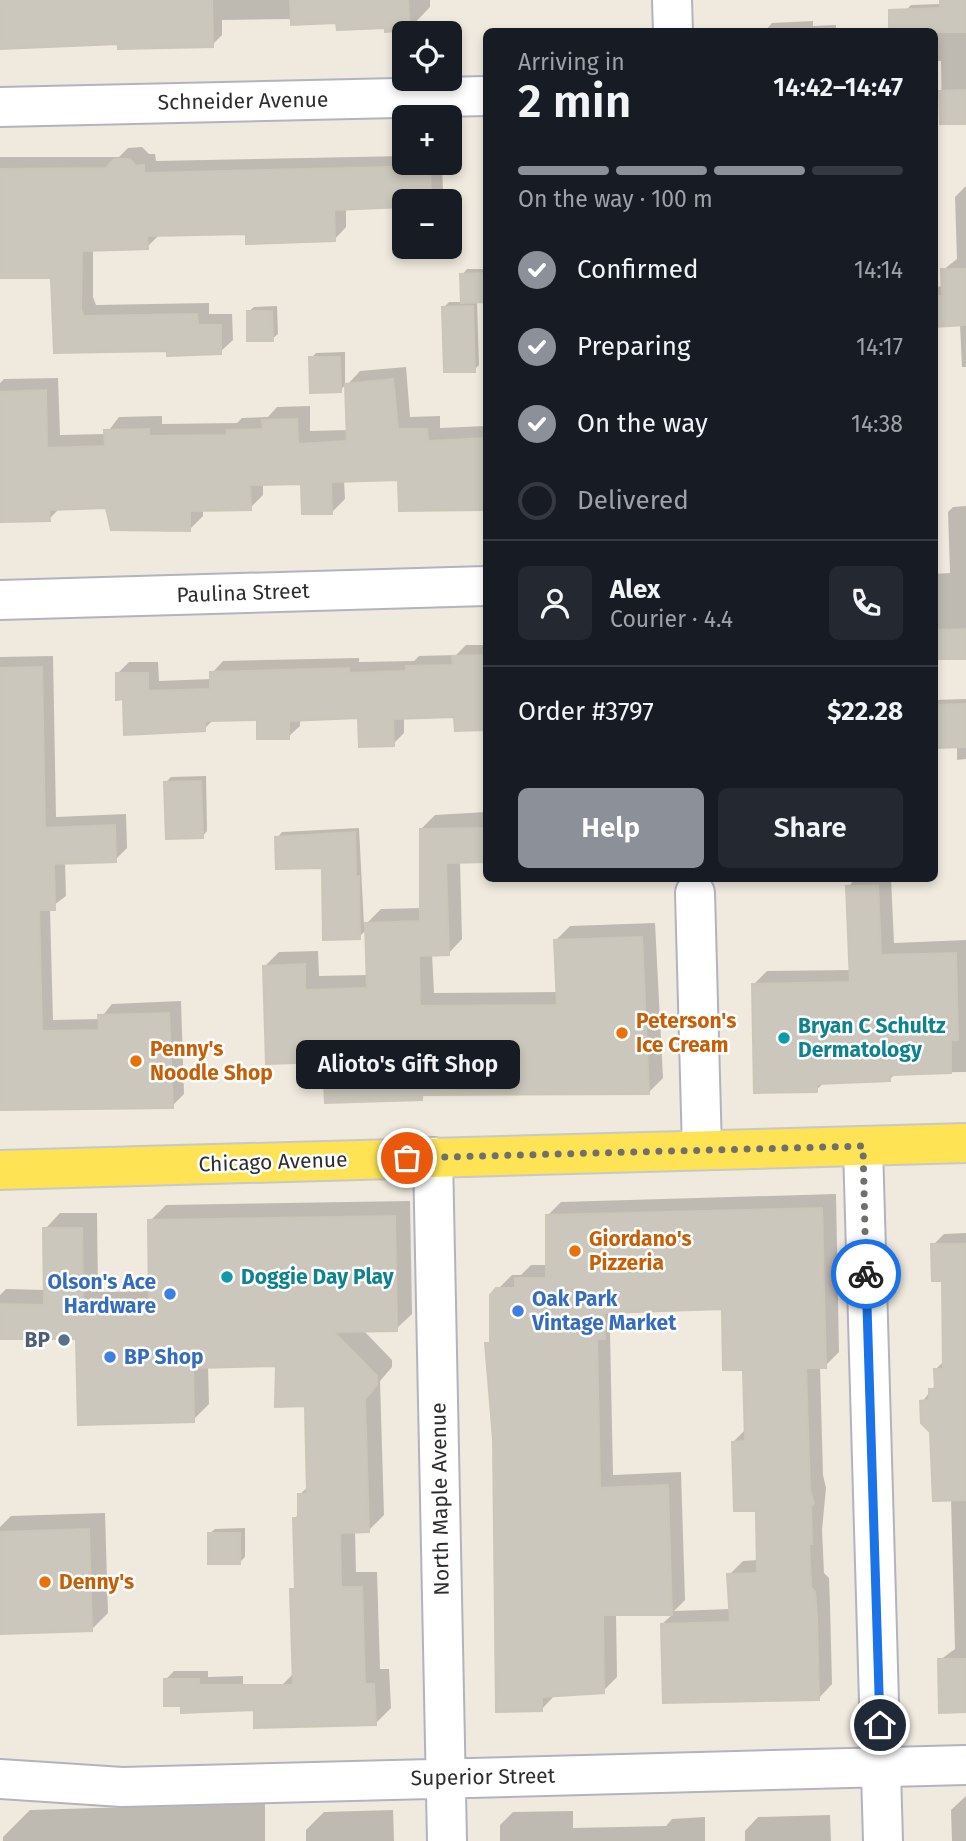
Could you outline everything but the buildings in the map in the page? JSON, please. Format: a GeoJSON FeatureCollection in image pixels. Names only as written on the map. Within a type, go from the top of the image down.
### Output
{"type":"FeatureCollection","features":[{"type":"Feature","properties":{"kind":"main road","name":"Chicago Avenue"},"geometry":{"type":"LineString","coordinates":[[0,1170],[966,1143]]}},
{"type":"Feature","properties":{"kind":"street"},"geometry":{"type":"LineString","coordinates":[[672,0],[673,28]]}},
{"type":"Feature","properties":{"kind":"street","name":"Schneider Avenue"},"geometry":{"type":"LineString","coordinates":[[0,107],[483,96]]}},
{"type":"Feature","properties":{"kind":"street","name":"Paulina Street"},"geometry":{"type":"LineString","coordinates":[[0,600],[483,586]]}},
{"type":"Feature","properties":{"kind":"street"},"geometry":{"type":"LineString","coordinates":[[695,893],[702,1150]]}},
{"type":"Feature","properties":{"kind":"street"},"geometry":{"type":"LineString","coordinates":[[863,1146],[883,1841]]}},
{"type":"Feature","properties":{"kind":"street","name":"North Maple Avenue"},"geometry":{"type":"LineString","coordinates":[[433,1157],[447,1841]]}},
{"type":"Feature","properties":{"kind":"street","name":"Superior Street"},"geometry":{"type":"LineString","coordinates":[[0,1779],[122,1787],[966,1765]]}},
{"type":"Feature","properties":{"kind":"way so far"},"geometry":{"type":"LineString","coordinates":[[407,1158],[863,1146],[866,1274]]}},
{"type":"Feature","properties":{"kind":"place","name":"Peterson's Ice Cream"},"geometry":{"type":"Point","coordinates":[622,1033]}},
{"type":"Feature","properties":{"kind":"place","name":"Bryan C Schultz Dermatology"},"geometry":{"type":"Point","coordinates":[784,1038]}},
{"type":"Feature","properties":{"kind":"place","name":"Penny's Noodle Shop"},"geometry":{"type":"Point","coordinates":[136,1061]}},
{"type":"Feature","properties":{"kind":"place","name":"Alioto's Gift Shop"},"geometry":{"type":"Point","coordinates":[407,1158]}},
{"type":"Feature","properties":{"kind":"place","name":"Giordano's Pizzeria"},"geometry":{"type":"Point","coordinates":[575,1251]}},
{"type":"Feature","properties":{"kind":"place","name":"Doggie Day Play"},"geometry":{"type":"Point","coordinates":[227,1277]}},
{"type":"Feature","properties":{"kind":"place","name":"Olson's Ace Hardware"},"geometry":{"type":"Point","coordinates":[170,1294]}},
{"type":"Feature","properties":{"kind":"place","name":"Oak Park Vintage Market"},"geometry":{"type":"Point","coordinates":[518,1311]}},
{"type":"Feature","properties":{"kind":"place","name":"BP"},"geometry":{"type":"Point","coordinates":[64,1340]}},
{"type":"Feature","properties":{"kind":"place","name":"BP Shop"},"geometry":{"type":"Point","coordinates":[110,1357]}},
{"type":"Feature","properties":{"kind":"place","name":"Denny's"},"geometry":{"type":"Point","coordinates":[45,1582]}},
{"type":"Feature","properties":{"kind":"route"},"geometry":{"type":"LineString","coordinates":[[866,1274],[880,1725]]}}]}
